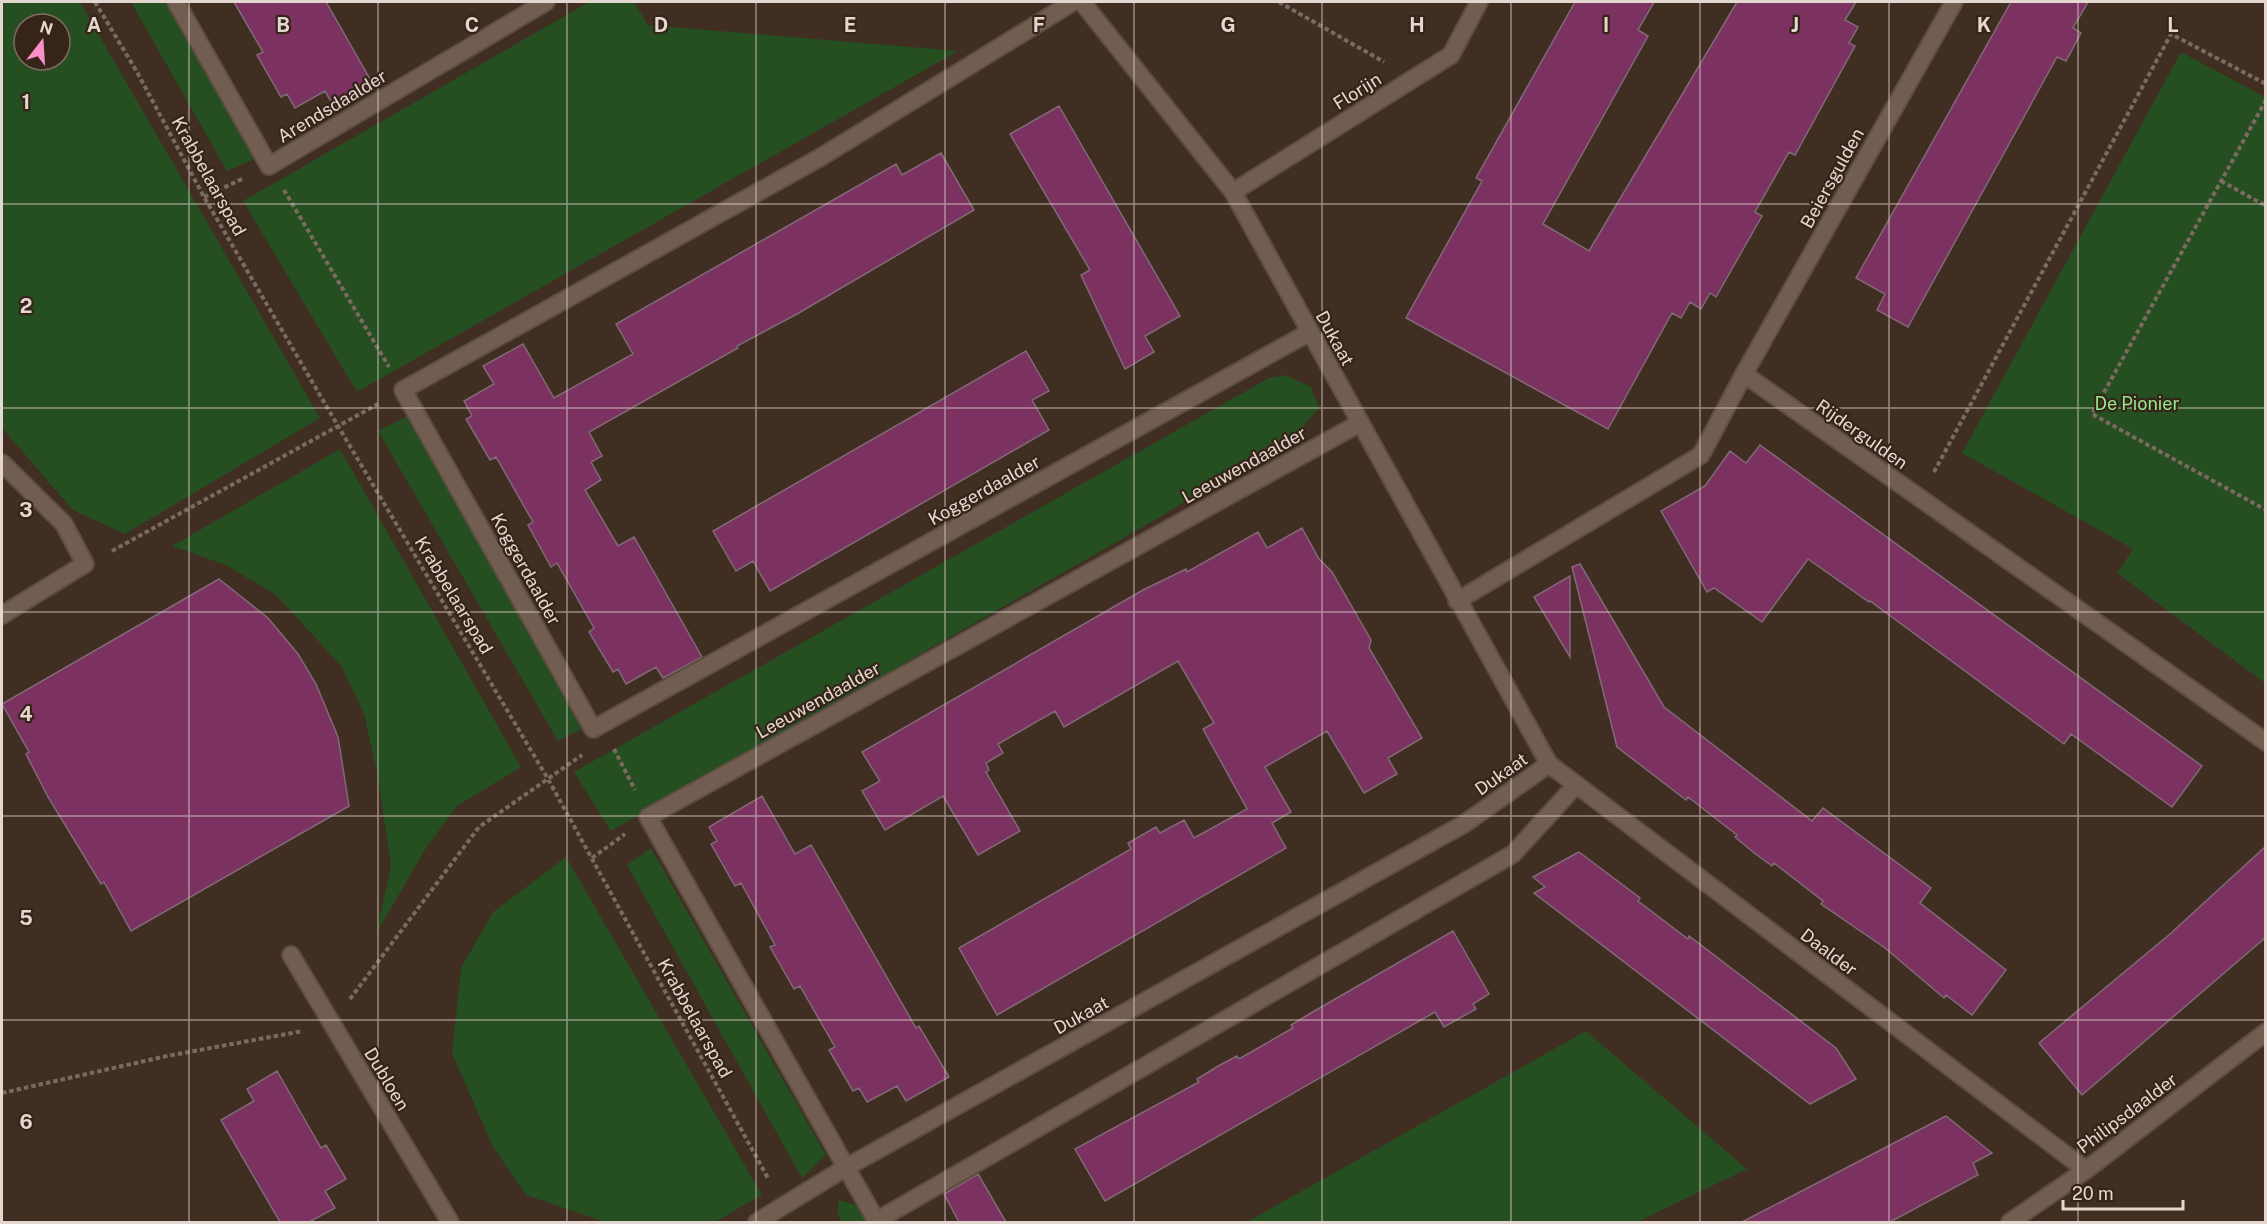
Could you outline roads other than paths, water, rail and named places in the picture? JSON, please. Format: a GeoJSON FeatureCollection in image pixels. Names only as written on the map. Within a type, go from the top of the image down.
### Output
{"type":"FeatureCollection","features":[{"type":"Feature","properties":{"kind":"street","name":"Arendsdaalder"},"geometry":{"type":"LineString","coordinates":[[176,2],[269,166],[546,2]]}},
{"type":"Feature","properties":{"kind":"street","name":"Koggerdaalder"},"geometry":{"type":"LineString","coordinates":[[1073,2],[820,157],[403,390],[593,729],[1310,332]]}},
{"type":"Feature","properties":{"kind":"street","name":"Dukaat"},"geometry":{"type":"LineString","coordinates":[[757,1222],[845,1168],[1464,824],[1549,765],[1233,192],[1082,2]]}},
{"type":"Feature","properties":{"kind":"street","name":"Florijn"},"geometry":{"type":"LineString","coordinates":[[1233,192],[1450,55],[1479,2]]}},
{"type":"Feature","properties":{"kind":"street","name":"Beiersgulden"},"geometry":{"type":"LineString","coordinates":[[1744,374],[1954,2]]}},
{"type":"Feature","properties":{"kind":"street","name":"Rijdergulden"},"geometry":{"type":"LineString","coordinates":[[1744,374],[2265,742]]}},
{"type":"Feature","properties":{"kind":"street"},"geometry":{"type":"LineString","coordinates":[[1457,601],[1701,454],[1744,374]]}},
{"type":"Feature","properties":{"kind":"street","name":"Leeuwendaalder"},"geometry":{"type":"LineString","coordinates":[[845,1168],[648,817],[1360,423]]}},
{"type":"Feature","properties":{"kind":"street"},"geometry":{"type":"LineString","coordinates":[[2,463],[64,524],[85,564],[2,615]]}},
{"type":"Feature","properties":{"kind":"street","name":"Daalder"},"geometry":{"type":"LineString","coordinates":[[1549,765],[2086,1170]]}},
{"type":"Feature","properties":{"kind":"street"},"geometry":{"type":"LineString","coordinates":[[845,1168],[877,1222],[1513,854],[1576,785]]}},
{"type":"Feature","properties":{"kind":"street","name":"Dubloen"},"geometry":{"type":"LineString","coordinates":[[291,955],[450,1222]]}},
{"type":"Feature","properties":{"kind":"street","name":"Philipsdaalder"},"geometry":{"type":"LineString","coordinates":[[2010,1222],[2086,1170],[2265,1032]]}},
{"type":"Feature","properties":{"kind":"park label","name":"De Pionier"},"geometry":{"type":"Point","coordinates":[2137,403]}}]}
